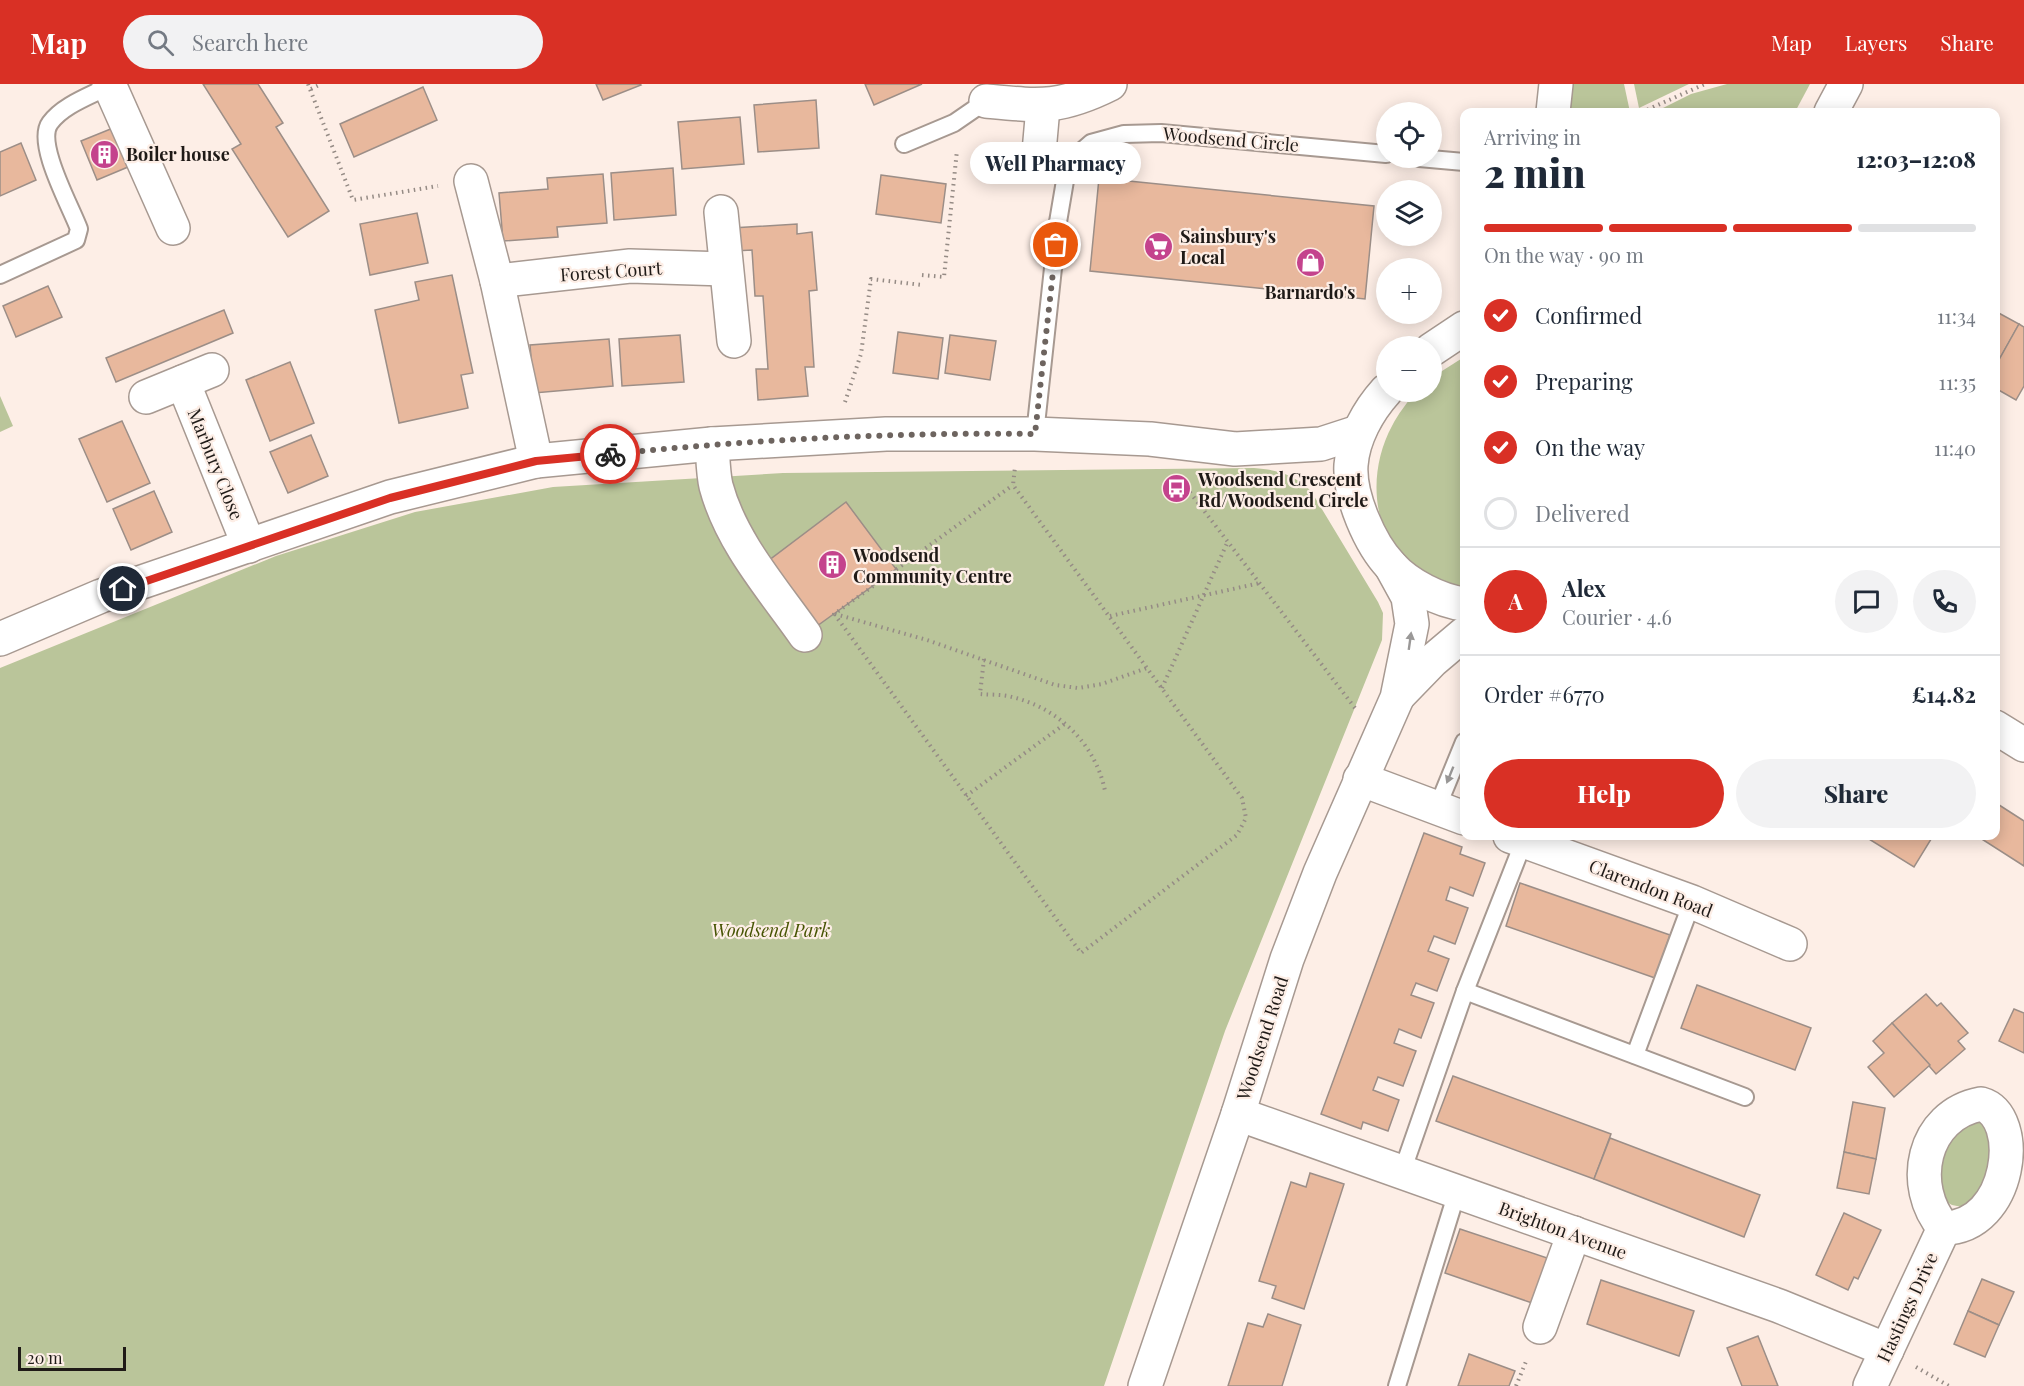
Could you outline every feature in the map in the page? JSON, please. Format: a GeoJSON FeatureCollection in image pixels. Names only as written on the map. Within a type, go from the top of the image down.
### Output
{"type":"FeatureCollection","features":[{"type":"Feature","properties":{"kind":"street"},"geometry":{"type":"LineString","coordinates":[[986,101],[1043,106],[1066,104],[1110,84]]}},
{"type":"Feature","properties":{"kind":"street"},"geometry":{"type":"LineString","coordinates":[[1553,108],[1556,84]]}},
{"type":"Feature","properties":{"kind":"street"},"geometry":{"type":"LineString","coordinates":[[1834,108],[1846,84]]}},
{"type":"Feature","properties":{"kind":"street"},"geometry":{"type":"LineString","coordinates":[[109,85],[173,228]]}},
{"type":"Feature","properties":{"kind":"street"},"geometry":{"type":"LineString","coordinates":[[1039,152],[1043,106]]}},
{"type":"Feature","properties":{"kind":"street"},"geometry":{"type":"LineString","coordinates":[[471,181],[497,281],[536,461]]}},
{"type":"Feature","properties":{"kind":"street"},"geometry":{"type":"LineString","coordinates":[[721,212],[734,341]]}},
{"type":"Feature","properties":{"kind":"street","name":"Forest Court"},"geometry":{"type":"LineString","coordinates":[[497,281],[630,266],[725,269]]}},
{"type":"Feature","properties":{"kind":"street"},"geometry":{"type":"LineString","coordinates":[[1442,343],[1460,331]]}},
{"type":"Feature","properties":{"kind":"street","name":"Marbury Close"},"geometry":{"type":"LineString","coordinates":[[146,397],[198,376],[249,546]]}},
{"type":"Feature","properties":{"kind":"street"},"geometry":{"type":"LineString","coordinates":[[1378,402],[1358,432],[1351,465],[1354,496],[1368,530],[1391,566],[1419,588],[1460,603]]}},
{"type":"Feature","properties":{"kind":"street"},"geometry":{"type":"LineString","coordinates":[[0,639],[101,596],[390,498],[536,461],[712,444],[827,437],[1026,434],[1150,439],[1235,449],[1321,444],[1358,432]]}},
{"type":"Feature","properties":{"kind":"street"},"geometry":{"type":"LineString","coordinates":[[712,444],[716,484],[729,520],[744,549],[805,635]]}},
{"type":"Feature","properties":{"kind":"street"},"geometry":{"type":"LineString","coordinates":[[1275,447],[1316,462],[1335,476],[1354,496]]}},
{"type":"Feature","properties":{"kind":"street","name":"Woodsend Road"},"geometry":{"type":"LineString","coordinates":[[1145,1386],[1238,1114],[1287,959],[1320,873],[1397,698],[1412,624],[1408,597],[1391,566]]}},
{"type":"Feature","properties":{"kind":"street","name":"Woodsend Road"},"geometry":{"type":"LineString","coordinates":[[1397,698],[1432,661],[1460,637]]}},
{"type":"Feature","properties":{"kind":"street"},"geometry":{"type":"LineString","coordinates":[[2000,730],[2024,745]]}},
{"type":"Feature","properties":{"kind":"street"},"geometry":{"type":"LineString","coordinates":[[1360,779],[1450,813]]}},
{"type":"Feature","properties":{"kind":"street","name":"Clarendon Road"},"geometry":{"type":"LineString","coordinates":[[1522,840],[1692,902],[1790,944]]}},
{"type":"Feature","properties":{"kind":"street","name":"Brighton Avenue"},"geometry":{"type":"LineString","coordinates":[[1238,1114],[1779,1306],[1887,1350]]}},
{"type":"Feature","properties":{"kind":"street","name":"Hastings Drive"},"geometry":{"type":"LineString","coordinates":[[1870,1386],[1944,1228]]}},
{"type":"Feature","properties":{"kind":"street"},"geometry":{"type":"LineString","coordinates":[[1540,1327],[1574,1233]]}},
{"type":"Feature","properties":{"kind":"lane"},"geometry":{"type":"LineString","coordinates":[[0,275],[76,240],[79,229],[51,164],[46,141],[48,125],[61,111],[109,85]]}},
{"type":"Feature","properties":{"kind":"lane"},"geometry":{"type":"LineString","coordinates":[[904,144],[954,123],[986,101]]}},
{"type":"Feature","properties":{"kind":"lane","name":"Woodsend Circle"},"geometry":{"type":"LineString","coordinates":[[1026,434],[1068,163],[1091,143],[1124,134],[1161,133],[1376,153]]}},
{"type":"Feature","properties":{"kind":"lane"},"geometry":{"type":"LineString","coordinates":[[1442,160],[1460,162]]}},
{"type":"Feature","properties":{"kind":"lane"},"geometry":{"type":"LineString","coordinates":[[1450,813],[1460,762]]}},
{"type":"Feature","properties":{"kind":"lane"},"geometry":{"type":"LineString","coordinates":[[1402,1172],[1516,840]]}},
{"type":"Feature","properties":{"kind":"lane"},"geometry":{"type":"LineString","coordinates":[[1635,1055],[1692,902]]}},
{"type":"Feature","properties":{"kind":"lane"},"geometry":{"type":"LineString","coordinates":[[1465,991],[1745,1097]]}},
{"type":"Feature","properties":{"kind":"lane"},"geometry":{"type":"LineString","coordinates":[[1397,1386],[1457,1192]]}},
{"type":"Feature","properties":{"kind":"path"},"geometry":{"type":"LineString","coordinates":[[308,84],[353,200],[471,181]]}},
{"type":"Feature","properties":{"kind":"path"},"geometry":{"type":"LineString","coordinates":[[311,89],[321,84]]}},
{"type":"Feature","properties":{"kind":"path"},"geometry":{"type":"LineString","coordinates":[[1651,108],[1705,84]]}},
{"type":"Feature","properties":{"kind":"path"},"geometry":{"type":"LineString","coordinates":[[922,275],[944,277],[958,141],[954,123]]}},
{"type":"Feature","properties":{"kind":"path"},"geometry":{"type":"LineString","coordinates":[[827,437],[844,404],[861,354],[871,279],[922,285]]}},
{"type":"Feature","properties":{"kind":"path"},"geometry":{"type":"LineString","coordinates":[[805,635],[1013,485],[1026,434]]}},
{"type":"Feature","properties":{"kind":"path"},"geometry":{"type":"LineString","coordinates":[[1150,439],[1378,739]]}},
{"type":"Feature","properties":{"kind":"path"},"geometry":{"type":"LineString","coordinates":[[834,614],[1081,953],[1237,835],[1244,827],[1246,818],[1242,798],[1013,485]]}},
{"type":"Feature","properties":{"kind":"path"},"geometry":{"type":"LineString","coordinates":[[1162,688],[1228,541]]}},
{"type":"Feature","properties":{"kind":"path"},"geometry":{"type":"LineString","coordinates":[[1110,616],[1260,583]]}},
{"type":"Feature","properties":{"kind":"path"},"geometry":{"type":"LineString","coordinates":[[834,614],[927,639],[1055,685],[1078,688],[1110,682],[1147,668]]}},
{"type":"Feature","properties":{"kind":"path"},"geometry":{"type":"LineString","coordinates":[[984,659],[980,694],[1011,696],[1042,707],[1066,723],[1089,749],[1101,769],[1105,791]]}},
{"type":"Feature","properties":{"kind":"path"},"geometry":{"type":"LineString","coordinates":[[966,796],[1066,723]]}},
{"type":"Feature","properties":{"kind":"path"},"geometry":{"type":"LineString","coordinates":[[1186,734],[1192,730]]}},
{"type":"Feature","properties":{"kind":"green space"},"geometry":{"type":"Polygon","coordinates":[[[1561,84],[1624,84],[1629,108],[1562,108],[1561,84]]]}},
{"type":"Feature","properties":{"kind":"green space"},"geometry":{"type":"Polygon","coordinates":[[[1634,84],[1689,84],[1639,108],[1634,84]]]}},
{"type":"Feature","properties":{"kind":"green space"},"geometry":{"type":"Polygon","coordinates":[[[1727,84],[1810,84],[1797,108],[1663,108],[1691,94],[1727,84]]]}},
{"type":"Feature","properties":{"kind":"green space"},"geometry":{"type":"Polygon","coordinates":[[[1460,360],[1460,591],[1437,583],[1413,570],[1399,556],[1388,539],[1381,521],[1377,502],[1379,463],[1392,426],[1408,402],[1442,402],[1442,371],[1460,360]]]}},
{"type":"Feature","properties":{"kind":"green space"},"geometry":{"type":"Polygon","coordinates":[[[0,396],[13,426],[0,432],[0,396]]]}},
{"type":"Feature","properties":{"kind":"green space","name":"Woodsend Park"},"geometry":{"type":"Polygon","coordinates":[[[1254,468],[1285,474],[1311,491],[1378,602],[1383,613],[1382,640],[1225,1031],[1104,1386],[0,1386],[0,668],[276,556],[415,512],[553,487],[783,473],[1254,468]]]}},
{"type":"Feature","properties":{"kind":"green space"},"geometry":{"type":"Polygon","coordinates":[[[1982,1121],[1991,1125],[1995,1182],[1962,1207],[1952,1205],[1943,1200],[1940,1173],[1944,1150],[1957,1133],[1982,1121]]]}},
{"type":"Feature","properties":{"kind":"building"},"geometry":{"type":"Polygon","coordinates":[[[203,84],[258,84],[283,123],[276,127],[329,211],[288,237],[232,149],[241,144],[203,84]]]}},
{"type":"Feature","properties":{"kind":"building"},"geometry":{"type":"Polygon","coordinates":[[[596,84],[640,84],[641,85],[603,100],[596,84]]]}},
{"type":"Feature","properties":{"kind":"building"},"geometry":{"type":"Polygon","coordinates":[[[865,84],[922,84],[874,105],[865,84]]]}},
{"type":"Feature","properties":{"kind":"building"},"geometry":{"type":"Polygon","coordinates":[[[423,87],[437,120],[354,157],[340,124],[423,87]]]}},
{"type":"Feature","properties":{"kind":"building"},"geometry":{"type":"Polygon","coordinates":[[[816,100],[819,148],[758,152],[754,105],[816,100]]]}},
{"type":"Feature","properties":{"kind":"building"},"geometry":{"type":"Polygon","coordinates":[[[740,117],[744,164],[682,169],[678,122],[740,117]]]}},
{"type":"Feature","properties":{"kind":"building","name":"Boiler house"},"geometry":{"type":"Polygon","coordinates":[[[113,128],[128,167],[97,180],[81,141],[113,128]]]}},
{"type":"Feature","properties":{"kind":"building"},"geometry":{"type":"Polygon","coordinates":[[[21,143],[36,180],[0,196],[0,152],[21,143]]]}},
{"type":"Feature","properties":{"kind":"building"},"geometry":{"type":"Polygon","coordinates":[[[673,168],[676,215],[614,220],[611,173],[673,168]]]}},
{"type":"Feature","properties":{"kind":"building"},"geometry":{"type":"Polygon","coordinates":[[[603,174],[607,223],[557,227],[558,237],[503,241],[499,193],[548,189],[547,178],[603,174]]]}},
{"type":"Feature","properties":{"kind":"building"},"geometry":{"type":"Polygon","coordinates":[[[881,175],[946,184],[941,223],[876,214],[881,175]]]}},
{"type":"Feature","properties":{"kind":"building"},"geometry":{"type":"Polygon","coordinates":[[[1099,178],[1374,206],[1365,299],[1090,271],[1099,178]]]}},
{"type":"Feature","properties":{"kind":"building"},"geometry":{"type":"Polygon","coordinates":[[[417,213],[428,263],[370,275],[360,224],[417,213]]]}},
{"type":"Feature","properties":{"kind":"building"},"geometry":{"type":"Polygon","coordinates":[[[797,224],[797,234],[812,232],[817,290],[809,291],[814,367],[805,367],[808,396],[758,400],[756,369],[768,369],[763,296],[755,296],[752,250],[734,251],[732,228],[797,224]]]}},
{"type":"Feature","properties":{"kind":"building"},"geometry":{"type":"Polygon","coordinates":[[[452,275],[473,373],[461,375],[468,408],[399,423],[375,310],[419,300],[415,282],[452,275]]]}},
{"type":"Feature","properties":{"kind":"building"},"geometry":{"type":"Polygon","coordinates":[[[48,286],[62,317],[16,337],[3,306],[48,286]]]}},
{"type":"Feature","properties":{"kind":"building"},"geometry":{"type":"Polygon","coordinates":[[[224,310],[233,333],[116,382],[106,358],[224,310]]]}},
{"type":"Feature","properties":{"kind":"building"},"geometry":{"type":"Polygon","coordinates":[[[2000,314],[2019,324],[2000,358],[2000,314]]]}},
{"type":"Feature","properties":{"kind":"building"},"geometry":{"type":"Polygon","coordinates":[[[2019,324],[2024,327],[2024,386],[2016,400],[2000,391],[2000,358],[2019,324]]]}},
{"type":"Feature","properties":{"kind":"building"},"geometry":{"type":"Polygon","coordinates":[[[898,332],[943,338],[938,379],[893,373],[898,332]]]}},
{"type":"Feature","properties":{"kind":"building"},"geometry":{"type":"Polygon","coordinates":[[[680,335],[684,382],[622,386],[619,339],[680,335]]]}},
{"type":"Feature","properties":{"kind":"building"},"geometry":{"type":"Polygon","coordinates":[[[950,335],[996,341],[990,380],[945,373],[950,335]]]}},
{"type":"Feature","properties":{"kind":"building"},"geometry":{"type":"Polygon","coordinates":[[[609,339],[613,386],[534,393],[530,345],[609,339]]]}},
{"type":"Feature","properties":{"kind":"building"},"geometry":{"type":"Polygon","coordinates":[[[290,362],[314,423],[270,441],[246,380],[290,362]]]}},
{"type":"Feature","properties":{"kind":"building"},"geometry":{"type":"Polygon","coordinates":[[[122,421],[150,483],[107,502],[79,439],[122,421]]]}},
{"type":"Feature","properties":{"kind":"building"},"geometry":{"type":"Polygon","coordinates":[[[311,435],[328,476],[288,493],[270,452],[311,435]]]}},
{"type":"Feature","properties":{"kind":"building"},"geometry":{"type":"Polygon","coordinates":[[[154,491],[172,532],[131,550],[113,509],[154,491]]]}},
{"type":"Feature","properties":{"kind":"building","name":"Woodsend Community Centre"},"geometry":{"type":"Polygon","coordinates":[[[846,502],[896,569],[817,626],[768,561],[846,502]]]}},
{"type":"Feature","properties":{"kind":"building"},"geometry":{"type":"Polygon","coordinates":[[[2000,806],[2024,821],[2024,866],[1983,840],[2000,840],[2000,806]]]}},
{"type":"Feature","properties":{"kind":"building"},"geometry":{"type":"Polygon","coordinates":[[[1424,833],[1462,847],[1460,854],[1485,863],[1473,896],[1450,887],[1446,900],[1468,908],[1455,944],[1434,936],[1428,951],[1449,959],[1437,991],[1416,983],[1411,995],[1434,1003],[1421,1038],[1399,1029],[1394,1043],[1416,1051],[1403,1086],[1378,1077],[1373,1090],[1399,1100],[1388,1131],[1363,1122],[1361,1129],[1321,1114],[1424,833]]]}},
{"type":"Feature","properties":{"kind":"building"},"geometry":{"type":"Polygon","coordinates":[[[1870,840],[1931,840],[1914,867],[1870,840]]]}},
{"type":"Feature","properties":{"kind":"building"},"geometry":{"type":"Polygon","coordinates":[[[1520,883],[1670,935],[1655,978],[1506,926],[1520,883]]]}},
{"type":"Feature","properties":{"kind":"building"},"geometry":{"type":"Polygon","coordinates":[[[1697,985],[1811,1028],[1795,1070],[1681,1028],[1697,985]]]}},
{"type":"Feature","properties":{"kind":"building"},"geometry":{"type":"Polygon","coordinates":[[[1926,994],[1937,1006],[1941,1003],[1968,1033],[1958,1041],[1965,1049],[1936,1074],[1892,1023],[1926,994]]]}},
{"type":"Feature","properties":{"kind":"building"},"geometry":{"type":"Polygon","coordinates":[[[2014,1009],[2024,1013],[2024,1053],[1999,1041],[2014,1009]]]}},
{"type":"Feature","properties":{"kind":"building"},"geometry":{"type":"Polygon","coordinates":[[[1892,1023],[1930,1065],[1894,1097],[1868,1067],[1884,1053],[1873,1041],[1892,1023]]]}},
{"type":"Feature","properties":{"kind":"building"},"geometry":{"type":"Polygon","coordinates":[[[1453,1076],[1611,1134],[1594,1179],[1436,1121],[1453,1076]]]}},
{"type":"Feature","properties":{"kind":"building"},"geometry":{"type":"Polygon","coordinates":[[[1853,1102],[1885,1108],[1876,1159],[1844,1152],[1853,1102]]]}},
{"type":"Feature","properties":{"kind":"building"},"geometry":{"type":"Polygon","coordinates":[[[1610,1138],[1760,1195],[1744,1237],[1594,1179],[1610,1138]]]}},
{"type":"Feature","properties":{"kind":"building"},"geometry":{"type":"Polygon","coordinates":[[[1844,1152],[1876,1159],[1869,1194],[1837,1188],[1844,1152]]]}},
{"type":"Feature","properties":{"kind":"building"},"geometry":{"type":"Polygon","coordinates":[[[1310,1173],[1344,1184],[1304,1309],[1272,1298],[1276,1286],[1259,1281],[1291,1182],[1306,1187],[1310,1173]]]}},
{"type":"Feature","properties":{"kind":"building"},"geometry":{"type":"Polygon","coordinates":[[[1844,1213],[1881,1230],[1858,1279],[1854,1277],[1848,1290],[1816,1275],[1844,1213]]]}},
{"type":"Feature","properties":{"kind":"building"},"geometry":{"type":"Polygon","coordinates":[[[1460,1229],[1553,1260],[1538,1305],[1445,1273],[1460,1229]]]}},
{"type":"Feature","properties":{"kind":"building"},"geometry":{"type":"Polygon","coordinates":[[[1982,1279],[2014,1292],[1999,1325],[1968,1311],[1982,1279]]]}},
{"type":"Feature","properties":{"kind":"building"},"geometry":{"type":"Polygon","coordinates":[[[1601,1280],[1694,1311],[1679,1356],[1587,1324],[1601,1280]]]}},
{"type":"Feature","properties":{"kind":"building"},"geometry":{"type":"Polygon","coordinates":[[[1968,1311],[1999,1325],[1985,1357],[1954,1344],[1968,1311]]]}},
{"type":"Feature","properties":{"kind":"building"},"geometry":{"type":"Polygon","coordinates":[[[1268,1314],[1301,1325],[1282,1386],[1228,1386],[1248,1323],[1263,1327],[1268,1314]]]}},
{"type":"Feature","properties":{"kind":"building"},"geometry":{"type":"Polygon","coordinates":[[[1758,1336],[1778,1386],[1742,1386],[1727,1348],[1758,1336]]]}},
{"type":"Feature","properties":{"kind":"building"},"geometry":{"type":"Polygon","coordinates":[[[1469,1354],[1515,1371],[1509,1386],[1458,1386],[1469,1354]]]}},
{"type":"Feature","properties":{"kind":"way so far"},"geometry":{"type":"LineString","coordinates":[[610,454],[712,444],[886,434],[1035,434],[1056,245]]}},
{"type":"Feature","properties":{"kind":"place","name":"Boiler house"},"geometry":{"type":"Point","coordinates":[105,154]}},
{"type":"Feature","properties":{"kind":"place","name":"Well Pharmacy"},"geometry":{"type":"Point","coordinates":[1056,245]}},
{"type":"Feature","properties":{"kind":"place","name":"Sainsbury's Local"},"geometry":{"type":"Point","coordinates":[1159,246]}},
{"type":"Feature","properties":{"kind":"place","name":"Barnardo's"},"geometry":{"type":"Point","coordinates":[1310,263]}},
{"type":"Feature","properties":{"kind":"place","name":"Woodsend Crescent Rd/Woodsend Circle"},"geometry":{"type":"Point","coordinates":[1177,489]}},
{"type":"Feature","properties":{"kind":"place","name":"Woodsend Community Centre"},"geometry":{"type":"Point","coordinates":[832,565]}},
{"type":"Feature","properties":{"kind":"route"},"geometry":{"type":"LineString","coordinates":[[123,589],[390,498],[536,461],[610,454]]}}]}
